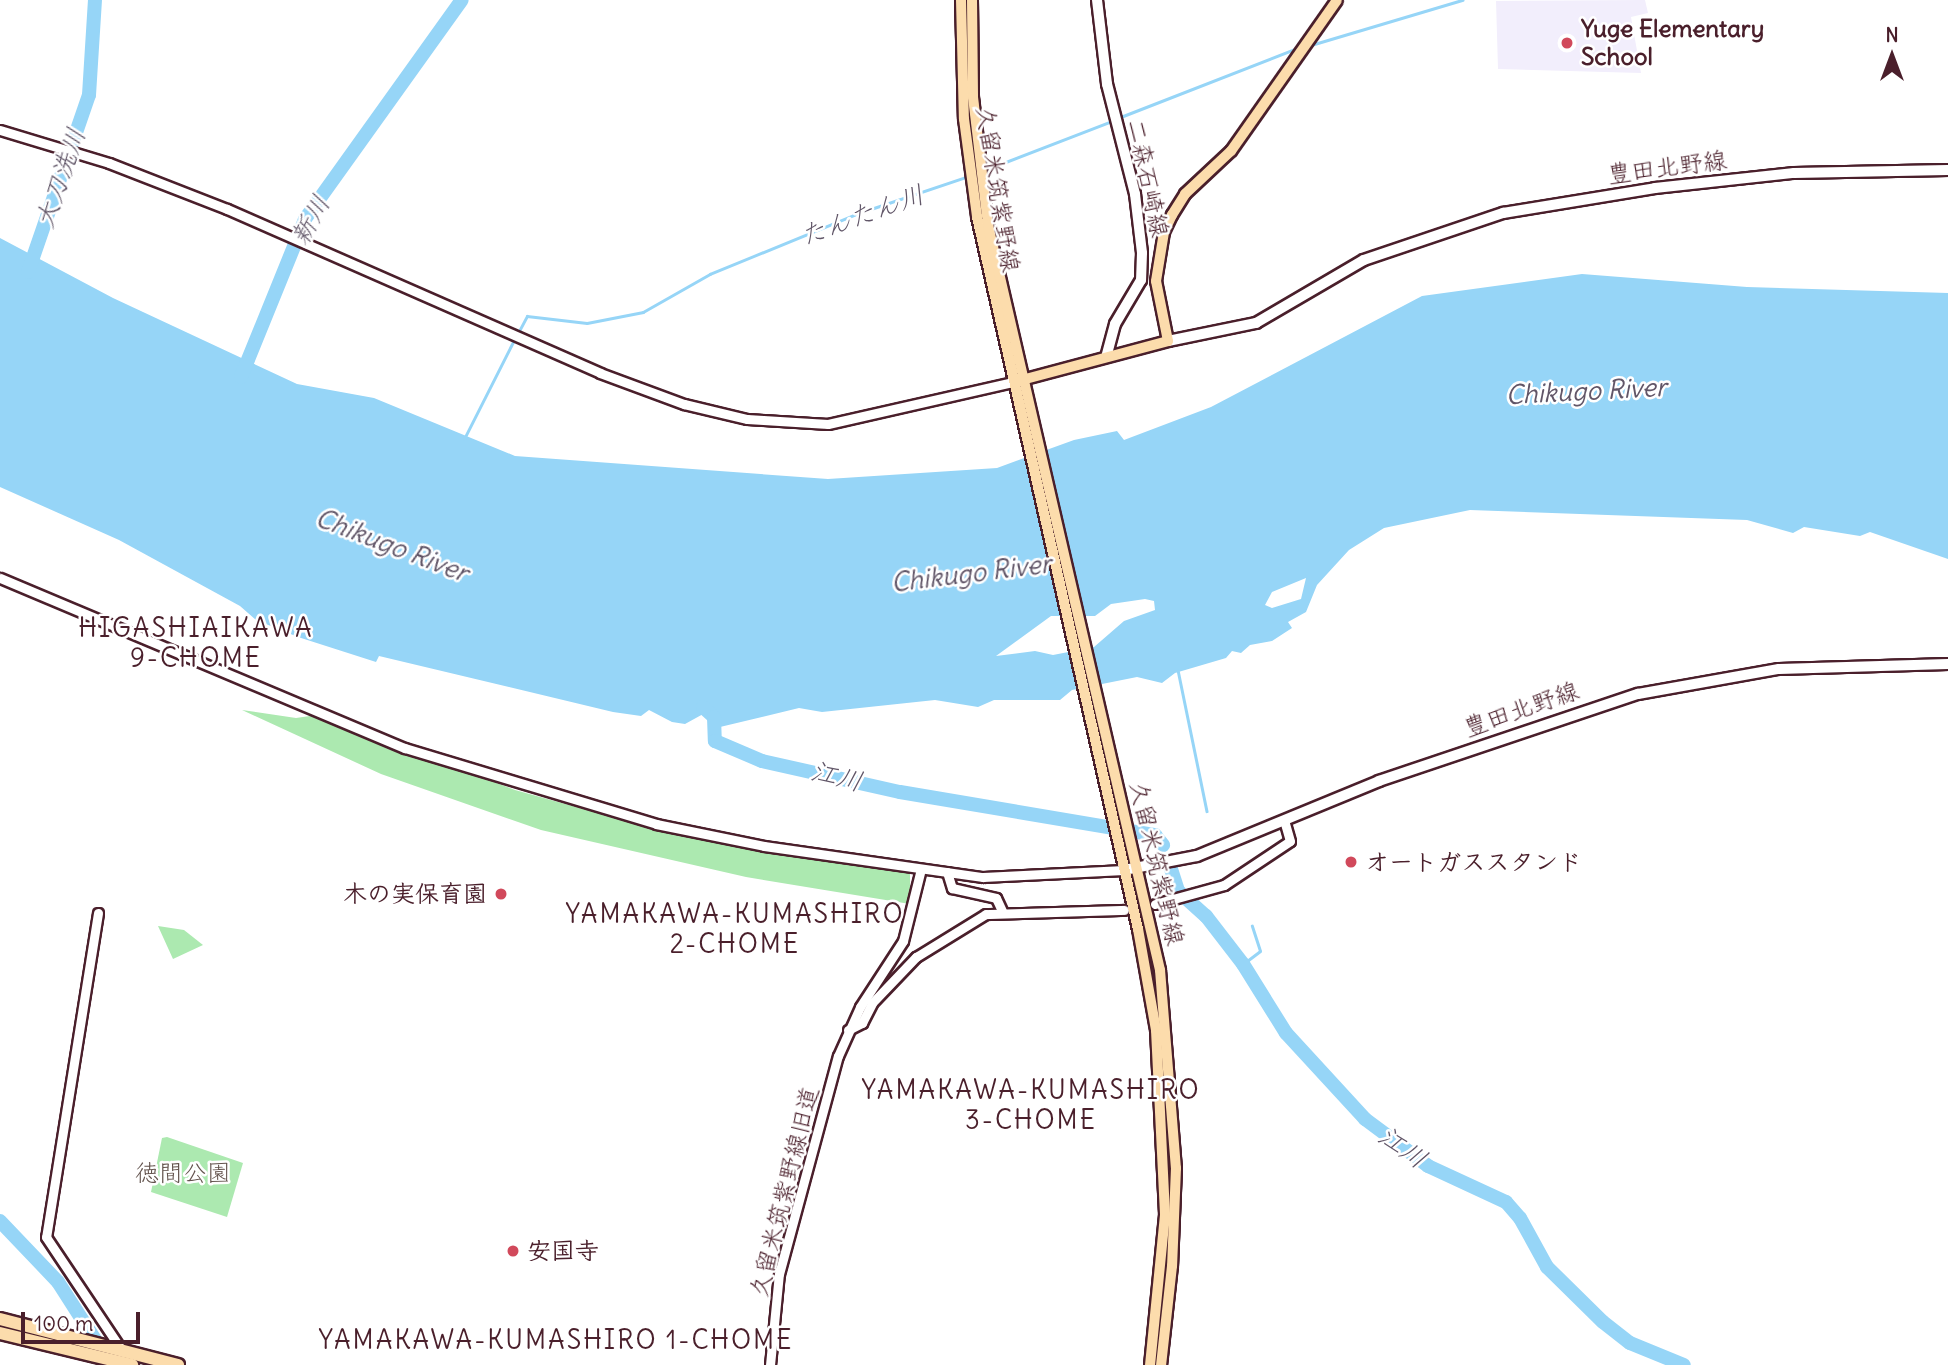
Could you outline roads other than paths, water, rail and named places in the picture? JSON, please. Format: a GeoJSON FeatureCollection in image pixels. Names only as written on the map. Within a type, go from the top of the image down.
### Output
{"type":"FeatureCollection","features":[{"type":"Feature","properties":{"kind":"highway"},"geometry":{"type":"LineString","coordinates":[[0,1319],[71,1334],[178,1365]]}},
{"type":"Feature","properties":{"kind":"highway"},"geometry":{"type":"LineString","coordinates":[[0,1333],[131,1365]]}},
{"type":"Feature","properties":{"kind":"main road","name":"久留米筑紫野線"},"geometry":{"type":"LineString","coordinates":[[961,0],[960,70],[974,170],[1014,357],[1013,382],[1122,857],[1156,1030],[1164,1120],[1163,1261],[1150,1365]]}},
{"type":"Feature","properties":{"kind":"main road","name":"久留米筑紫野線"},"geometry":{"type":"LineString","coordinates":[[972,0],[974,170]]}},
{"type":"Feature","properties":{"kind":"main road","name":"二森石崎線"},"geometry":{"type":"LineString","coordinates":[[1097,0],[1107,84],[1135,194],[1142,253],[1141,280],[1115,324],[1106,357]]}},
{"type":"Feature","properties":{"kind":"main road"},"geometry":{"type":"LineString","coordinates":[[1013,382],[1168,341],[1156,281],[1164,232],[1185,194],[1231,151],[1337,0]]}},
{"type":"Feature","properties":{"kind":"main road","name":"豊田北野線"},"geometry":{"type":"LineString","coordinates":[[1168,341],[1256,323],[1364,260],[1503,213],[1655,188],[1794,173],[1948,170]]}},
{"type":"Feature","properties":{"kind":"main road","name":"久留米筑紫野線"},"geometry":{"type":"LineString","coordinates":[[1014,357],[1025,379],[1160,970],[1174,1117],[1172,1266],[1161,1365]]}},
{"type":"Feature","properties":{"kind":"main road","name":"豊田北野線"},"geometry":{"type":"LineString","coordinates":[[1124,870],[1198,856],[1284,820],[1586,708],[1670,686],[1779,669],[1948,664]]}},
{"type":"Feature","properties":{"kind":"street"},"geometry":{"type":"LineString","coordinates":[[0,130],[90,157],[239,214],[600,373],[684,404],[783,424],[828,424],[1013,382]]}},
{"type":"Feature","properties":{"kind":"street"},"geometry":{"type":"LineString","coordinates":[[0,578],[188,654],[317,713],[471,771],[656,824],[764,846],[947,872],[1035,877],[1124,870]]}},
{"type":"Feature","properties":{"kind":"street"},"geometry":{"type":"LineString","coordinates":[[1155,904],[1224,885],[1290,841],[1284,820]]}},
{"type":"Feature","properties":{"kind":"street","name":"久留米筑紫野線旧道"},"geometry":{"type":"LineString","coordinates":[[770,1365],[779,1274],[848,1030],[903,941],[921,869]]}},
{"type":"Feature","properties":{"kind":"street"},"geometry":{"type":"LineString","coordinates":[[947,872],[952,888],[996,898],[1002,911]]}},
{"type":"Feature","properties":{"kind":"street","name":"久留米筑紫野線旧道"},"geometry":{"type":"LineString","coordinates":[[848,1030],[862,1023],[872,1003],[916,957],[964,924],[1002,911],[1124,910]]}},
{"type":"Feature","properties":{"kind":"street"},"geometry":{"type":"LineString","coordinates":[[98,913],[46,1237],[131,1365]]}},
{"type":"Feature","properties":{"kind":"water","name":"Chikugo River"},"geometry":{"type":"Polygon","coordinates":[[[0,238],[113,298],[297,384],[374,398],[515,456],[828,479],[997,468],[1074,440],[1117,431],[1124,440],[1211,407],[1422,296],[1582,274],[1747,287],[1948,293],[1948,559],[1870,532],[1860,536],[1804,527],[1793,533],[1747,520],[1470,510],[1384,528],[1349,550],[1317,585],[1306,612],[1288,622],[1292,628],[1272,641],[1250,645],[1241,653],[1232,651],[1226,658],[1175,673],[1162,683],[1137,677],[1072,690],[1060,700],[994,700],[978,707],[935,700],[822,712],[799,708],[720,727],[705,713],[685,724],[672,722],[649,710],[641,716],[613,712],[379,656],[376,662],[298,637],[256,620],[240,606],[119,540],[0,487],[0,238]],[[1306,578],[1272,592],[1265,605],[1272,608],[1301,599],[1306,578]],[[1145,599],[1111,604],[1095,616],[1051,616],[996,656],[1035,651],[1053,655],[1094,647],[1124,621],[1155,610],[1154,601],[1145,599]]]}},
{"type":"Feature","properties":{"kind":"waterway","name":"大刀洗川"},"geometry":{"type":"LineString","coordinates":[[28,272],[89,95],[95,0]]}},
{"type":"Feature","properties":{"kind":"waterway","name":"新川"},"geometry":{"type":"LineString","coordinates":[[241,377],[305,219],[462,0]]}},
{"type":"Feature","properties":{"kind":"waterway","name":"たんたん川"},"geometry":{"type":"LineString","coordinates":[[1311,45],[1462,0]]}},
{"type":"Feature","properties":{"kind":"waterway","name":"たんたん川"},"geometry":{"type":"LineString","coordinates":[[1118,118],[1298,48]]}},
{"type":"Feature","properties":{"kind":"waterway","name":"たんたん川"},"geometry":{"type":"LineString","coordinates":[[985,170],[1112,121]]}},
{"type":"Feature","properties":{"kind":"waterway","name":"たんたん川"},"geometry":{"type":"LineString","coordinates":[[518,333],[527,316],[587,323],[643,312],[710,274],[856,214],[969,176]]}},
{"type":"Feature","properties":{"kind":"waterway","name":"たんたん川"},"geometry":{"type":"LineString","coordinates":[[464,439],[515,338]]}},
{"type":"Feature","properties":{"kind":"waterway"},"geometry":{"type":"LineString","coordinates":[[1178,670],[1207,811]]}},
{"type":"Feature","properties":{"kind":"waterway","name":"江川"},"geometry":{"type":"LineString","coordinates":[[703,707],[714,717],[715,741],[762,761],[900,792],[1155,835],[1163,845]]}},
{"type":"Feature","properties":{"kind":"waterway","name":"江川"},"geometry":{"type":"LineString","coordinates":[[1171,869],[1178,891],[1206,916],[1243,964],[1286,1033],[1365,1119],[1428,1166],[1506,1202],[1520,1218],[1547,1267],[1603,1322],[1630,1343],[1684,1365]]}},
{"type":"Feature","properties":{"kind":"waterway"},"geometry":{"type":"LineString","coordinates":[[1243,964],[1260,951],[1252,926]]}},
{"type":"Feature","properties":{"kind":"waterway"},"geometry":{"type":"LineString","coordinates":[[0,1221],[58,1282],[103,1352]]}},
{"type":"Feature","properties":{"kind":"place","name":"Yuge Elementary School"},"geometry":{"type":"Point","coordinates":[1567,43]}},
{"type":"Feature","properties":{"kind":"place","name":"オートガススタンド"},"geometry":{"type":"Point","coordinates":[1351,862]}},
{"type":"Feature","properties":{"kind":"place","name":"木の実保育園"},"geometry":{"type":"Point","coordinates":[501,894]}},
{"type":"Feature","properties":{"kind":"place","name":"安国寺"},"geometry":{"type":"Point","coordinates":[513,1251]}},
{"type":"Feature","properties":{"kind":"district","name":"HIGASHIAIKAWA 9-CHOME"},"geometry":{"type":"Point","coordinates":[196,643]}},
{"type":"Feature","properties":{"kind":"district","name":"YAMAKAWA-KUMASHIRO 2-CHOME"},"geometry":{"type":"Point","coordinates":[735,929]}},
{"type":"Feature","properties":{"kind":"district","name":"YAMAKAWA-KUMASHIRO 3-CHOME"},"geometry":{"type":"Point","coordinates":[1031,1105]}},
{"type":"Feature","properties":{"kind":"district","name":"YAMAKAWA-KUMASHIRO 1-CHOME"},"geometry":{"type":"Point","coordinates":[556,1340]}},
{"type":"Feature","properties":{"kind":"park label","name":"徳間公園"},"geometry":{"type":"Point","coordinates":[183,1173]}}]}
